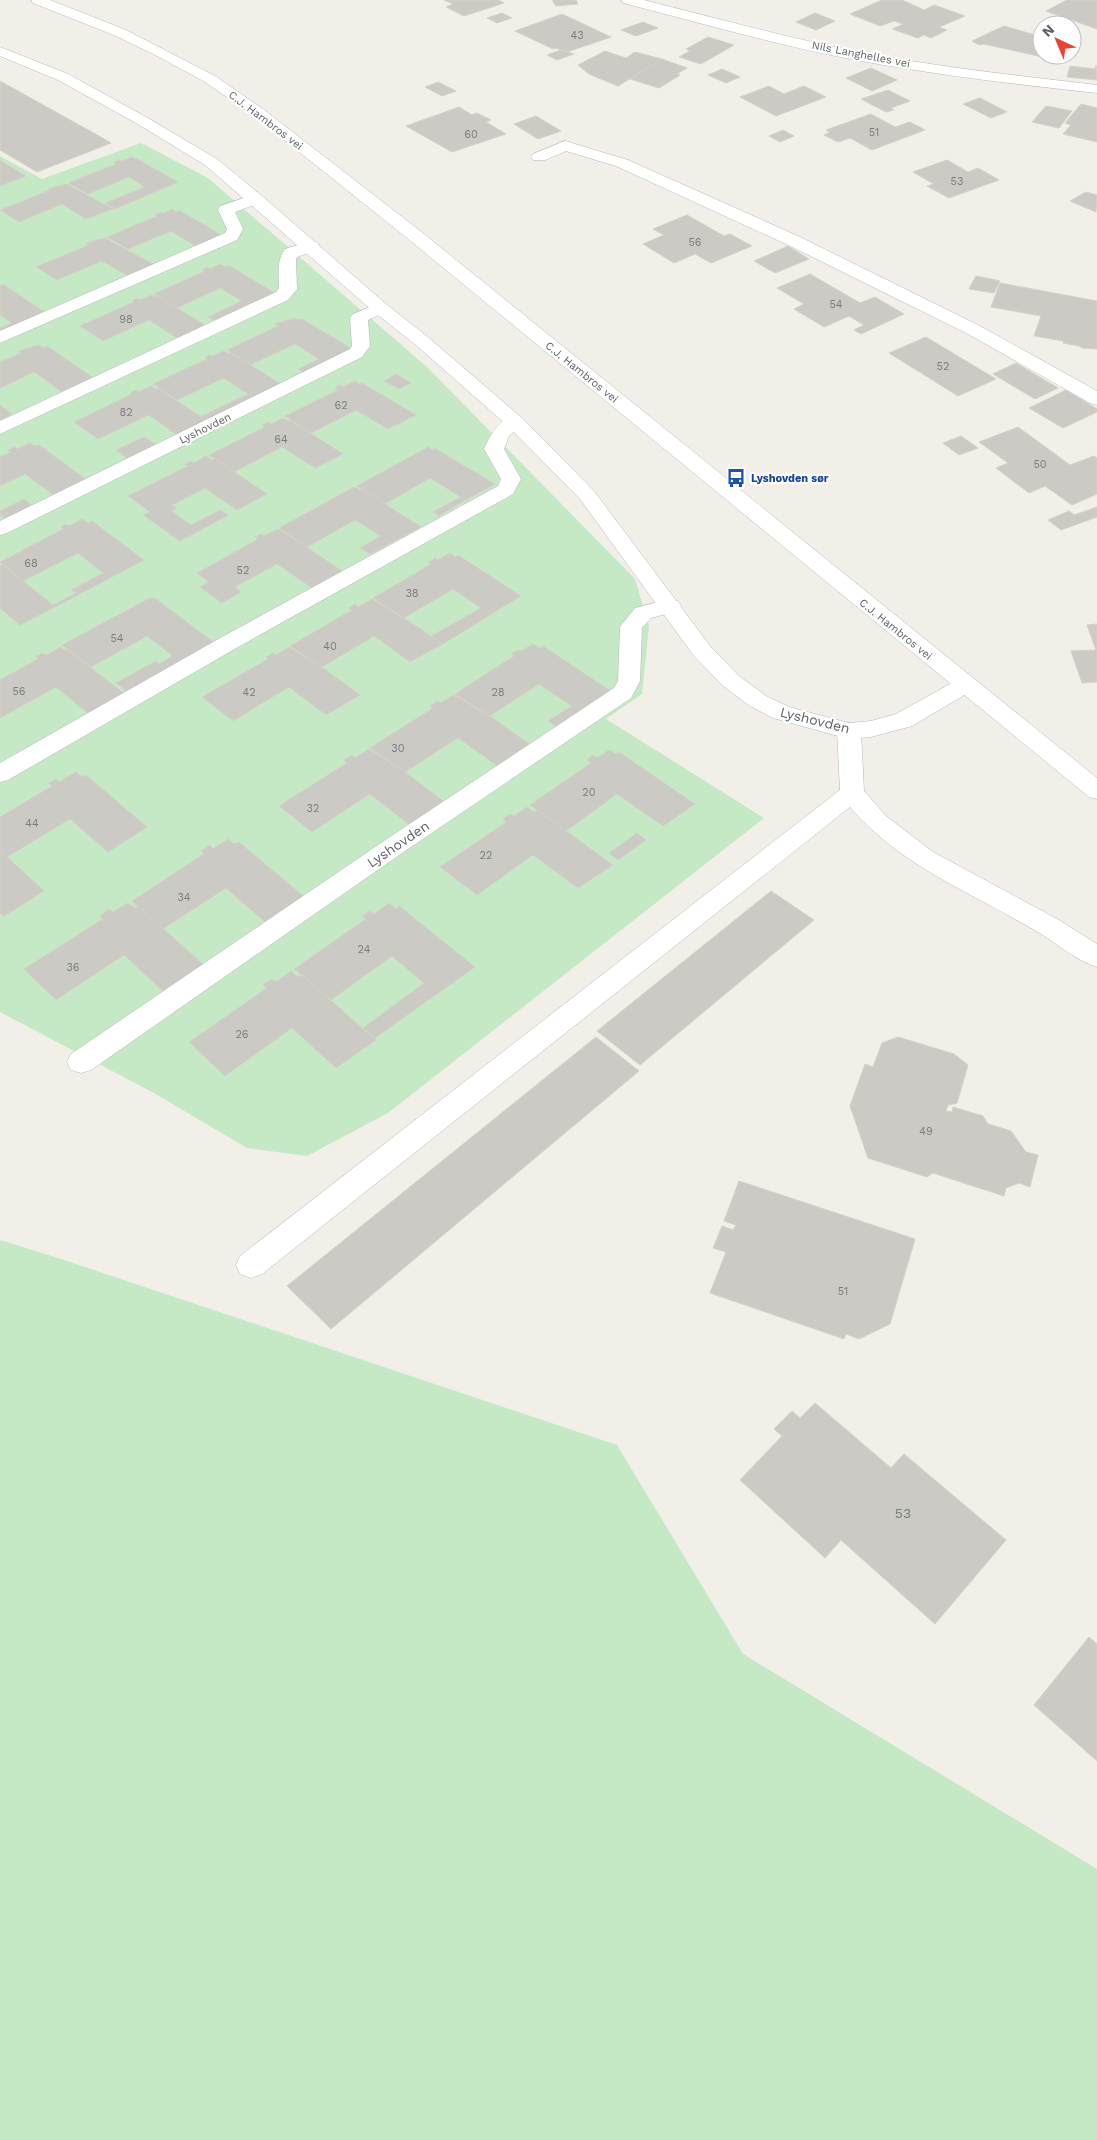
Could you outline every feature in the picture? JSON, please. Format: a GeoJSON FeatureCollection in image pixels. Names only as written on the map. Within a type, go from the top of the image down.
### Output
{"type":"FeatureCollection","features":[{"type":"Feature","properties":{"kind":"street","name":"C.J. Hambros vei"},"geometry":{"type":"LineString","coordinates":[[38,0],[121,33],[164,54],[210,79],[258,112],[413,234],[1097,791]]}},
{"type":"Feature","properties":{"kind":"street","name":"Nils Langhelles vei"},"geometry":{"type":"LineString","coordinates":[[628,0],[875,59],[1018,80],[1097,89]]}},
{"type":"Feature","properties":{"kind":"street","name":"Lyshovden"},"geometry":{"type":"LineString","coordinates":[[0,52],[63,77],[148,124],[211,162],[256,198],[380,308],[424,342],[515,422],[587,495],[702,651],[731,681],[758,701],[780,713],[849,731],[872,729],[904,720],[965,685]]}},
{"type":"Feature","properties":{"kind":"street"},"geometry":{"type":"LineString","coordinates":[[539,158],[565,146],[622,163],[792,240],[974,330],[1097,399]]}},
{"type":"Feature","properties":{"kind":"street"},"geometry":{"type":"LineString","coordinates":[[0,338],[231,236],[235,229],[226,210],[256,198]]}},
{"type":"Feature","properties":{"kind":"street"},"geometry":{"type":"LineString","coordinates":[[0,428],[282,296],[288,289],[287,259],[291,253],[311,246]]}},
{"type":"Feature","properties":{"kind":"street","name":"Lyshovden"},"geometry":{"type":"LineString","coordinates":[[0,529],[356,353],[361,346],[358,318],[380,308]]}},
{"type":"Feature","properties":{"kind":"street"},"geometry":{"type":"LineString","coordinates":[[0,774],[230,642],[506,490],[511,479],[494,449],[501,433],[515,422]]}},
{"type":"Feature","properties":{"kind":"street","name":"Lyshovden"},"geometry":{"type":"LineString","coordinates":[[81,1062],[392,847],[623,693],[629,681],[631,627],[643,613],[670,606]]}},
{"type":"Feature","properties":{"kind":"street"},"geometry":{"type":"LineString","coordinates":[[849,731],[852,793],[877,822],[924,858],[1050,927],[1097,957]]}},
{"type":"Feature","properties":{"kind":"street"},"geometry":{"type":"LineString","coordinates":[[251,1265],[852,793]]}},
{"type":"Feature","properties":{"kind":"green space"},"geometry":{"type":"Polygon","coordinates":[[[141,143],[208,178],[427,367],[635,579],[649,626],[642,694],[606,719],[764,818],[388,1113],[307,1156],[247,1148],[154,1093],[0,1012],[0,156],[42,179],[141,143]]]}},
{"type":"Feature","properties":{"kind":"green space"},"geometry":{"type":"Polygon","coordinates":[[[0,1240],[617,1445],[743,1654],[1097,1869],[1097,2140],[0,2140],[0,1240]]]}},
{"type":"Feature","properties":{"kind":"building"},"geometry":{"type":"Polygon","coordinates":[[[444,0],[498,0],[504,3],[464,16],[446,7],[453,4],[444,0]]]}},
{"type":"Feature","properties":{"kind":"building"},"geometry":{"type":"Polygon","coordinates":[[[552,0],[576,0],[578,4],[556,6],[552,0]]]}},
{"type":"Feature","properties":{"kind":"building"},"geometry":{"type":"Polygon","coordinates":[[[882,0],[902,0],[924,10],[934,5],[965,16],[939,27],[947,30],[931,38],[924,35],[918,38],[892,29],[903,24],[894,21],[880,26],[850,14],[882,0]]]}},
{"type":"Feature","properties":{"kind":"building"},"geometry":{"type":"Polygon","coordinates":[[[1067,0],[1097,0],[1097,29],[1082,24],[1082,15],[1057,15],[1046,11],[1067,0]]]}},
{"type":"Feature","properties":{"kind":"building"},"geometry":{"type":"Polygon","coordinates":[[[502,13],[512,18],[497,23],[487,18],[502,13]]]}},
{"type":"Feature","properties":{"kind":"building"},"geometry":{"type":"Polygon","coordinates":[[[815,13],[835,21],[816,30],[796,22],[815,13]]]}},
{"type":"Feature","properties":{"kind":"building"},"geometry":{"type":"Polygon","coordinates":[[[562,14],[611,37],[567,52],[556,48],[553,49],[515,31],[562,14]]]}},
{"type":"Feature","properties":{"kind":"building"},"geometry":{"type":"Polygon","coordinates":[[[643,22],[658,28],[636,36],[621,30],[643,22]]]}},
{"type":"Feature","properties":{"kind":"building"},"geometry":{"type":"Polygon","coordinates":[[[1004,26],[1032,34],[1032,55],[984,44],[979,45],[972,41],[1004,26]]]}},
{"type":"Feature","properties":{"kind":"building"},"geometry":{"type":"Polygon","coordinates":[[[708,37],[734,45],[701,64],[679,57],[690,51],[686,49],[708,37]]]}},
{"type":"Feature","properties":{"kind":"building"},"geometry":{"type":"Polygon","coordinates":[[[561,50],[574,54],[557,60],[547,55],[561,50]]]}},
{"type":"Feature","properties":{"kind":"building"},"geometry":{"type":"Polygon","coordinates":[[[605,51],[626,58],[635,52],[662,59],[618,86],[589,74],[578,65],[605,51]]]}},
{"type":"Feature","properties":{"kind":"building"},"geometry":{"type":"Polygon","coordinates":[[[662,59],[687,68],[677,74],[680,75],[659,88],[630,79],[662,59]]]}},
{"type":"Feature","properties":{"kind":"building"},"geometry":{"type":"Polygon","coordinates":[[[1096,65],[1097,80],[1067,77],[1070,66],[1095,69],[1096,65]]]}},
{"type":"Feature","properties":{"kind":"building"},"geometry":{"type":"Polygon","coordinates":[[[871,68],[897,80],[872,91],[846,78],[871,68]]]}},
{"type":"Feature","properties":{"kind":"building"},"geometry":{"type":"Polygon","coordinates":[[[722,69],[740,77],[726,83],[708,75],[722,69]]]}},
{"type":"Feature","properties":{"kind":"building"},"geometry":{"type":"Polygon","coordinates":[[[0,81],[111,143],[37,172],[0,150],[0,81]]]}},
{"type":"Feature","properties":{"kind":"building"},"geometry":{"type":"Polygon","coordinates":[[[438,82],[456,91],[442,96],[425,87],[438,82]]]}},
{"type":"Feature","properties":{"kind":"building"},"geometry":{"type":"Polygon","coordinates":[[[769,86],[784,94],[804,86],[826,97],[776,116],[740,97],[769,86]]]}},
{"type":"Feature","properties":{"kind":"building"},"geometry":{"type":"Polygon","coordinates":[[[888,90],[910,101],[891,108],[894,110],[886,112],[861,99],[888,90]]]}},
{"type":"Feature","properties":{"kind":"building"},"geometry":{"type":"Polygon","coordinates":[[[980,98],[1007,112],[991,118],[963,104],[980,98]]]}},
{"type":"Feature","properties":{"kind":"building"},"geometry":{"type":"Polygon","coordinates":[[[1081,104],[1097,108],[1097,142],[1063,134],[1071,125],[1065,123],[1081,104]]]}},
{"type":"Feature","properties":{"kind":"building"},"geometry":{"type":"Polygon","coordinates":[[[1046,106],[1072,111],[1059,128],[1032,122],[1046,106]]]}},
{"type":"Feature","properties":{"kind":"building"},"geometry":{"type":"Polygon","coordinates":[[[459,107],[472,115],[477,113],[491,120],[486,122],[506,134],[452,152],[406,126],[459,107]]]}},
{"type":"Feature","properties":{"kind":"building"},"geometry":{"type":"Polygon","coordinates":[[[871,114],[895,127],[910,122],[925,130],[872,150],[850,138],[838,142],[824,135],[830,132],[826,130],[871,114]]]}},
{"type":"Feature","properties":{"kind":"building"},"geometry":{"type":"Polygon","coordinates":[[[536,116],[561,131],[538,139],[514,124],[536,116]]]}},
{"type":"Feature","properties":{"kind":"building"},"geometry":{"type":"Polygon","coordinates":[[[783,130],[794,136],[780,142],[769,136],[783,130]]]}},
{"type":"Feature","properties":{"kind":"building"},"geometry":{"type":"Polygon","coordinates":[[[131,157],[178,182],[115,209],[105,203],[145,187],[129,177],[88,194],[68,183],[116,164],[114,162],[131,157]]]}},
{"type":"Feature","properties":{"kind":"building"},"geometry":{"type":"Polygon","coordinates":[[[0,160],[26,176],[0,186],[0,160]]]}},
{"type":"Feature","properties":{"kind":"building"},"geometry":{"type":"Polygon","coordinates":[[[947,160],[968,172],[978,168],[999,180],[949,198],[927,186],[934,184],[913,172],[947,160]]]}},
{"type":"Feature","properties":{"kind":"building"},"geometry":{"type":"Polygon","coordinates":[[[66,184],[113,209],[86,219],[62,204],[19,222],[0,210],[50,190],[48,189],[66,184]]]}},
{"type":"Feature","properties":{"kind":"building"},"geometry":{"type":"Polygon","coordinates":[[[1086,192],[1097,195],[1096,212],[1070,201],[1086,192]]]}},
{"type":"Feature","properties":{"kind":"building"},"geometry":{"type":"Polygon","coordinates":[[[172,209],[176,212],[179,210],[223,236],[197,247],[171,231],[128,249],[107,237],[157,216],[155,215],[160,212],[162,214],[172,209]]]}},
{"type":"Feature","properties":{"kind":"building"},"geometry":{"type":"Polygon","coordinates":[[[687,215],[724,236],[730,234],[752,246],[711,263],[695,254],[674,263],[643,244],[664,235],[653,229],[687,215]]]}},
{"type":"Feature","properties":{"kind":"building"},"geometry":{"type":"Polygon","coordinates":[[[105,238],[155,265],[128,276],[102,261],[57,280],[36,267],[89,245],[86,243],[105,238]]]}},
{"type":"Feature","properties":{"kind":"building"},"geometry":{"type":"Polygon","coordinates":[[[788,246],[809,259],[775,273],[754,261],[788,246]]]}},
{"type":"Feature","properties":{"kind":"building"},"geometry":{"type":"Polygon","coordinates":[[[220,264],[225,267],[228,265],[275,293],[214,320],[208,317],[242,301],[220,288],[177,308],[154,294],[205,271],[202,270],[207,267],[210,269],[220,264]]]}},
{"type":"Feature","properties":{"kind":"building"},"geometry":{"type":"Polygon","coordinates":[[[810,274],[860,303],[875,297],[904,314],[861,334],[854,330],[864,325],[849,316],[824,327],[794,309],[804,304],[777,288],[810,274]]]}},
{"type":"Feature","properties":{"kind":"building"},"geometry":{"type":"Polygon","coordinates":[[[976,276],[1000,281],[994,293],[969,289],[976,276]]]}},
{"type":"Feature","properties":{"kind":"building"},"geometry":{"type":"Polygon","coordinates":[[[1000,283],[1097,301],[1097,349],[1082,348],[1063,343],[1064,341],[1034,336],[1041,316],[991,307],[1000,283]]]}},
{"type":"Feature","properties":{"kind":"building"},"geometry":{"type":"Polygon","coordinates":[[[3,284],[46,313],[2,331],[0,328],[12,323],[0,315],[0,286],[3,284]]]}},
{"type":"Feature","properties":{"kind":"building"},"geometry":{"type":"Polygon","coordinates":[[[152,295],[158,296],[205,325],[177,338],[149,320],[103,341],[80,326],[134,302],[132,301],[138,298],[140,300],[152,295]]]}},
{"type":"Feature","properties":{"kind":"building"},"geometry":{"type":"Polygon","coordinates":[[[295,318],[302,319],[352,349],[304,373],[298,369],[319,359],[295,344],[250,365],[227,350],[278,326],[275,324],[295,318]]]}},
{"type":"Feature","properties":{"kind":"building"},"geometry":{"type":"Polygon","coordinates":[[[926,337],[996,379],[958,396],[889,353],[926,337]]]}},
{"type":"Feature","properties":{"kind":"building"},"geometry":{"type":"Polygon","coordinates":[[[39,345],[43,348],[47,346],[92,377],[62,392],[34,372],[0,388],[0,362],[21,353],[18,351],[39,345]]]}},
{"type":"Feature","properties":{"kind":"building"},"geometry":{"type":"Polygon","coordinates":[[[224,351],[229,354],[231,353],[281,384],[207,421],[200,417],[248,394],[224,378],[177,400],[153,384],[207,359],[205,357],[224,351]]]}},
{"type":"Feature","properties":{"kind":"building"},"geometry":{"type":"Polygon","coordinates":[[[1016,363],[1058,388],[1035,399],[993,374],[1016,363]]]}},
{"type":"Feature","properties":{"kind":"building"},"geometry":{"type":"Polygon","coordinates":[[[396,374],[411,383],[399,389],[384,381],[396,374]]]}},
{"type":"Feature","properties":{"kind":"building"},"geometry":{"type":"Polygon","coordinates":[[[355,381],[359,384],[362,383],[416,415],[388,429],[356,410],[311,433],[285,416],[338,390],[335,388],[340,385],[343,387],[355,381]]]}},
{"type":"Feature","properties":{"kind":"building"},"geometry":{"type":"Polygon","coordinates":[[[151,386],[155,389],[158,388],[207,421],[177,435],[149,415],[98,439],[74,422],[132,394],[130,393],[136,390],[138,392],[151,386]]]}},
{"type":"Feature","properties":{"kind":"building"},"geometry":{"type":"Polygon","coordinates":[[[1066,390],[1097,409],[1097,412],[1063,428],[1029,408],[1066,390]]]}},
{"type":"Feature","properties":{"kind":"building"},"geometry":{"type":"Polygon","coordinates":[[[0,405],[12,414],[0,420],[0,405]]]}},
{"type":"Feature","properties":{"kind":"building"},"geometry":{"type":"Polygon","coordinates":[[[283,418],[288,421],[290,420],[343,454],[315,468],[282,447],[234,472],[209,455],[265,427],[262,425],[268,422],[271,424],[283,418]]]}},
{"type":"Feature","properties":{"kind":"building"},"geometry":{"type":"Polygon","coordinates":[[[1018,427],[1070,465],[1094,456],[1097,458],[1097,494],[1072,505],[1045,486],[1029,493],[996,468],[1008,463],[979,442],[1018,427]]]}},
{"type":"Feature","properties":{"kind":"building"},"geometry":{"type":"Polygon","coordinates":[[[961,436],[978,448],[959,455],[943,443],[961,436]]]}},
{"type":"Feature","properties":{"kind":"building"},"geometry":{"type":"Polygon","coordinates":[[[144,437],[157,445],[128,459],[116,450],[144,437]]]}},
{"type":"Feature","properties":{"kind":"building"},"geometry":{"type":"Polygon","coordinates":[[[30,443],[35,446],[39,445],[87,480],[55,496],[25,474],[0,486],[0,457],[11,452],[8,450],[15,447],[17,449],[30,443]]]}},
{"type":"Feature","properties":{"kind":"building"},"geometry":{"type":"Polygon","coordinates":[[[428,447],[433,450],[436,449],[495,484],[466,500],[430,478],[385,504],[357,486],[428,447]]]}},
{"type":"Feature","properties":{"kind":"building"},"geometry":{"type":"Polygon","coordinates":[[[206,456],[212,460],[214,458],[267,494],[237,510],[205,488],[172,505],[177,508],[172,511],[191,525],[220,510],[229,515],[180,541],[143,515],[150,512],[128,496],[188,466],[185,464],[191,461],[194,463],[206,456]]]}},
{"type":"Feature","properties":{"kind":"building"},"geometry":{"type":"Polygon","coordinates":[[[354,487],[362,489],[421,527],[370,554],[360,548],[381,536],[355,520],[307,547],[279,528],[354,487]]]}},
{"type":"Feature","properties":{"kind":"building"},"geometry":{"type":"Polygon","coordinates":[[[461,497],[466,500],[439,516],[433,512],[461,497]]]}},
{"type":"Feature","properties":{"kind":"building"},"geometry":{"type":"Polygon","coordinates":[[[24,499],[34,507],[7,520],[0,515],[0,511],[24,499]]]}},
{"type":"Feature","properties":{"kind":"building"},"geometry":{"type":"Polygon","coordinates":[[[1097,507],[1097,517],[1061,530],[1048,520],[1069,511],[1074,515],[1097,507]]]}},
{"type":"Feature","properties":{"kind":"building"},"geometry":{"type":"Polygon","coordinates":[[[82,519],[88,523],[92,521],[144,560],[55,607],[53,605],[76,593],[71,590],[103,573],[78,553],[23,581],[0,562],[63,529],[60,527],[66,524],[69,526],[82,519]]]}},
{"type":"Feature","properties":{"kind":"building"},"geometry":{"type":"Polygon","coordinates":[[[277,529],[342,571],[312,588],[277,564],[235,587],[241,592],[222,603],[200,587],[209,582],[197,573],[258,539],[255,537],[261,534],[264,536],[277,529]]]}},
{"type":"Feature","properties":{"kind":"building"},"geometry":{"type":"Polygon","coordinates":[[[450,553],[455,557],[458,555],[521,596],[443,644],[431,636],[481,608],[453,589],[404,618],[373,598],[431,564],[428,562],[435,558],[438,560],[450,553]]]}},
{"type":"Feature","properties":{"kind":"building"},"geometry":{"type":"Polygon","coordinates":[[[3,565],[55,607],[20,625],[0,608],[0,566],[3,565]]]}},
{"type":"Feature","properties":{"kind":"building"},"geometry":{"type":"Polygon","coordinates":[[[150,598],[155,598],[216,644],[129,693],[116,683],[156,661],[159,664],[173,656],[147,636],[91,667],[62,645],[150,598]]]}},
{"type":"Feature","properties":{"kind":"building"},"geometry":{"type":"Polygon","coordinates":[[[372,599],[443,644],[410,662],[374,636],[322,667],[290,646],[352,610],[349,608],[355,604],[358,607],[372,599]]]}},
{"type":"Feature","properties":{"kind":"building"},"geometry":{"type":"Polygon","coordinates":[[[1097,624],[1097,682],[1082,683],[1071,651],[1096,650],[1087,625],[1097,624]]]}},
{"type":"Feature","properties":{"kind":"building"},"geometry":{"type":"Polygon","coordinates":[[[533,644],[540,648],[543,646],[612,692],[557,727],[548,721],[572,706],[539,684],[490,716],[455,694],[514,656],[511,654],[533,644]]]}},
{"type":"Feature","properties":{"kind":"building"},"geometry":{"type":"Polygon","coordinates":[[[61,647],[66,651],[68,650],[126,695],[89,714],[56,687],[0,718],[0,680],[38,659],[36,656],[43,653],[46,655],[61,647]]]}},
{"type":"Feature","properties":{"kind":"building"},"geometry":{"type":"Polygon","coordinates":[[[289,647],[322,667],[360,695],[326,715],[289,687],[233,721],[202,697],[268,659],[266,657],[273,653],[276,655],[289,647]]]}},
{"type":"Feature","properties":{"kind":"building"},"geometry":{"type":"Polygon","coordinates":[[[454,695],[490,716],[532,746],[499,767],[458,738],[405,772],[370,748],[433,708],[430,706],[454,695]]]}},
{"type":"Feature","properties":{"kind":"building"},"geometry":{"type":"Polygon","coordinates":[[[369,749],[405,772],[447,804],[411,826],[370,794],[312,832],[279,806],[347,763],[344,760],[352,755],[355,758],[369,749]]]}},
{"type":"Feature","properties":{"kind":"building"},"geometry":{"type":"Polygon","coordinates":[[[609,750],[616,754],[619,752],[695,804],[663,826],[617,794],[566,831],[530,805],[591,763],[587,760],[593,755],[597,758],[609,750]]]}},
{"type":"Feature","properties":{"kind":"building"},"geometry":{"type":"Polygon","coordinates":[[[76,772],[82,777],[86,775],[147,827],[108,852],[70,819],[7,857],[0,850],[0,817],[52,786],[49,783],[56,779],[59,782],[76,772]]]}},
{"type":"Feature","properties":{"kind":"building"},"geometry":{"type":"Polygon","coordinates":[[[527,807],[534,812],[537,810],[613,865],[578,888],[533,855],[477,895],[440,867],[506,822],[503,819],[510,814],[514,816],[527,807]]]}},
{"type":"Feature","properties":{"kind":"building"},"geometry":{"type":"Polygon","coordinates":[[[637,833],[646,840],[618,860],[609,853],[637,833]]]}},
{"type":"Feature","properties":{"kind":"building"},"geometry":{"type":"Polygon","coordinates":[[[228,839],[234,844],[239,842],[307,899],[266,923],[226,888],[163,929],[132,901],[204,854],[201,851],[210,845],[213,849],[228,839]]]}},
{"type":"Feature","properties":{"kind":"building"},"geometry":{"type":"Polygon","coordinates":[[[0,850],[44,891],[4,916],[0,913],[0,850]]]}},
{"type":"Feature","properties":{"kind":"building"},"geometry":{"type":"Polygon","coordinates":[[[771,891],[814,920],[640,1065],[597,1031],[771,891]]]}},
{"type":"Feature","properties":{"kind":"building"},"geometry":{"type":"Polygon","coordinates":[[[128,903],[135,908],[138,906],[205,966],[165,993],[124,955],[56,1000],[24,969],[103,919],[100,916],[109,909],[113,912],[128,903]]]}},
{"type":"Feature","properties":{"kind":"building"},"geometry":{"type":"Polygon","coordinates":[[[389,903],[396,909],[399,906],[475,967],[375,1038],[363,1028],[424,983],[392,956],[331,1000],[294,969],[366,919],[362,916],[370,911],[374,914],[389,903]]]}},
{"type":"Feature","properties":{"kind":"building"},"geometry":{"type":"Polygon","coordinates":[[[291,971],[298,977],[302,975],[376,1040],[336,1068],[292,1028],[225,1076],[189,1042],[267,988],[263,985],[272,979],[276,982],[291,971]]]}},
{"type":"Feature","properties":{"kind":"building"},"geometry":{"type":"Polygon","coordinates":[[[596,1037],[639,1071],[331,1329],[287,1286],[596,1037]]]}},
{"type":"Feature","properties":{"kind":"building"},"geometry":{"type":"Polygon","coordinates":[[[898,1037],[954,1054],[968,1065],[957,1103],[948,1105],[946,1111],[952,1112],[953,1107],[983,1116],[988,1124],[1011,1131],[1026,1152],[1038,1155],[1030,1187],[1019,1183],[1006,1188],[1004,1196],[933,1173],[927,1177],[868,1158],[850,1106],[865,1064],[873,1067],[882,1043],[898,1037]]]}},
{"type":"Feature","properties":{"kind":"building"},"geometry":{"type":"Polygon","coordinates":[[[739,1181],[915,1239],[890,1324],[859,1339],[846,1334],[844,1339],[710,1293],[726,1252],[713,1248],[722,1226],[733,1230],[736,1225],[724,1221],[739,1181]]]}},
{"type":"Feature","properties":{"kind":"building"},"geometry":{"type":"Polygon","coordinates":[[[815,1403],[891,1468],[904,1454],[1006,1540],[935,1624],[841,1540],[825,1558],[740,1480],[782,1436],[774,1429],[792,1411],[800,1418],[815,1403]]]}},
{"type":"Feature","properties":{"kind":"building"},"geometry":{"type":"Polygon","coordinates":[[[1089,1637],[1097,1644],[1097,1761],[1034,1705],[1089,1637]]]}},
{"type":"Feature","properties":{"kind":"place","name":"Lyshovden sør"},"geometry":{"type":"Point","coordinates":[736,478]}}]}
